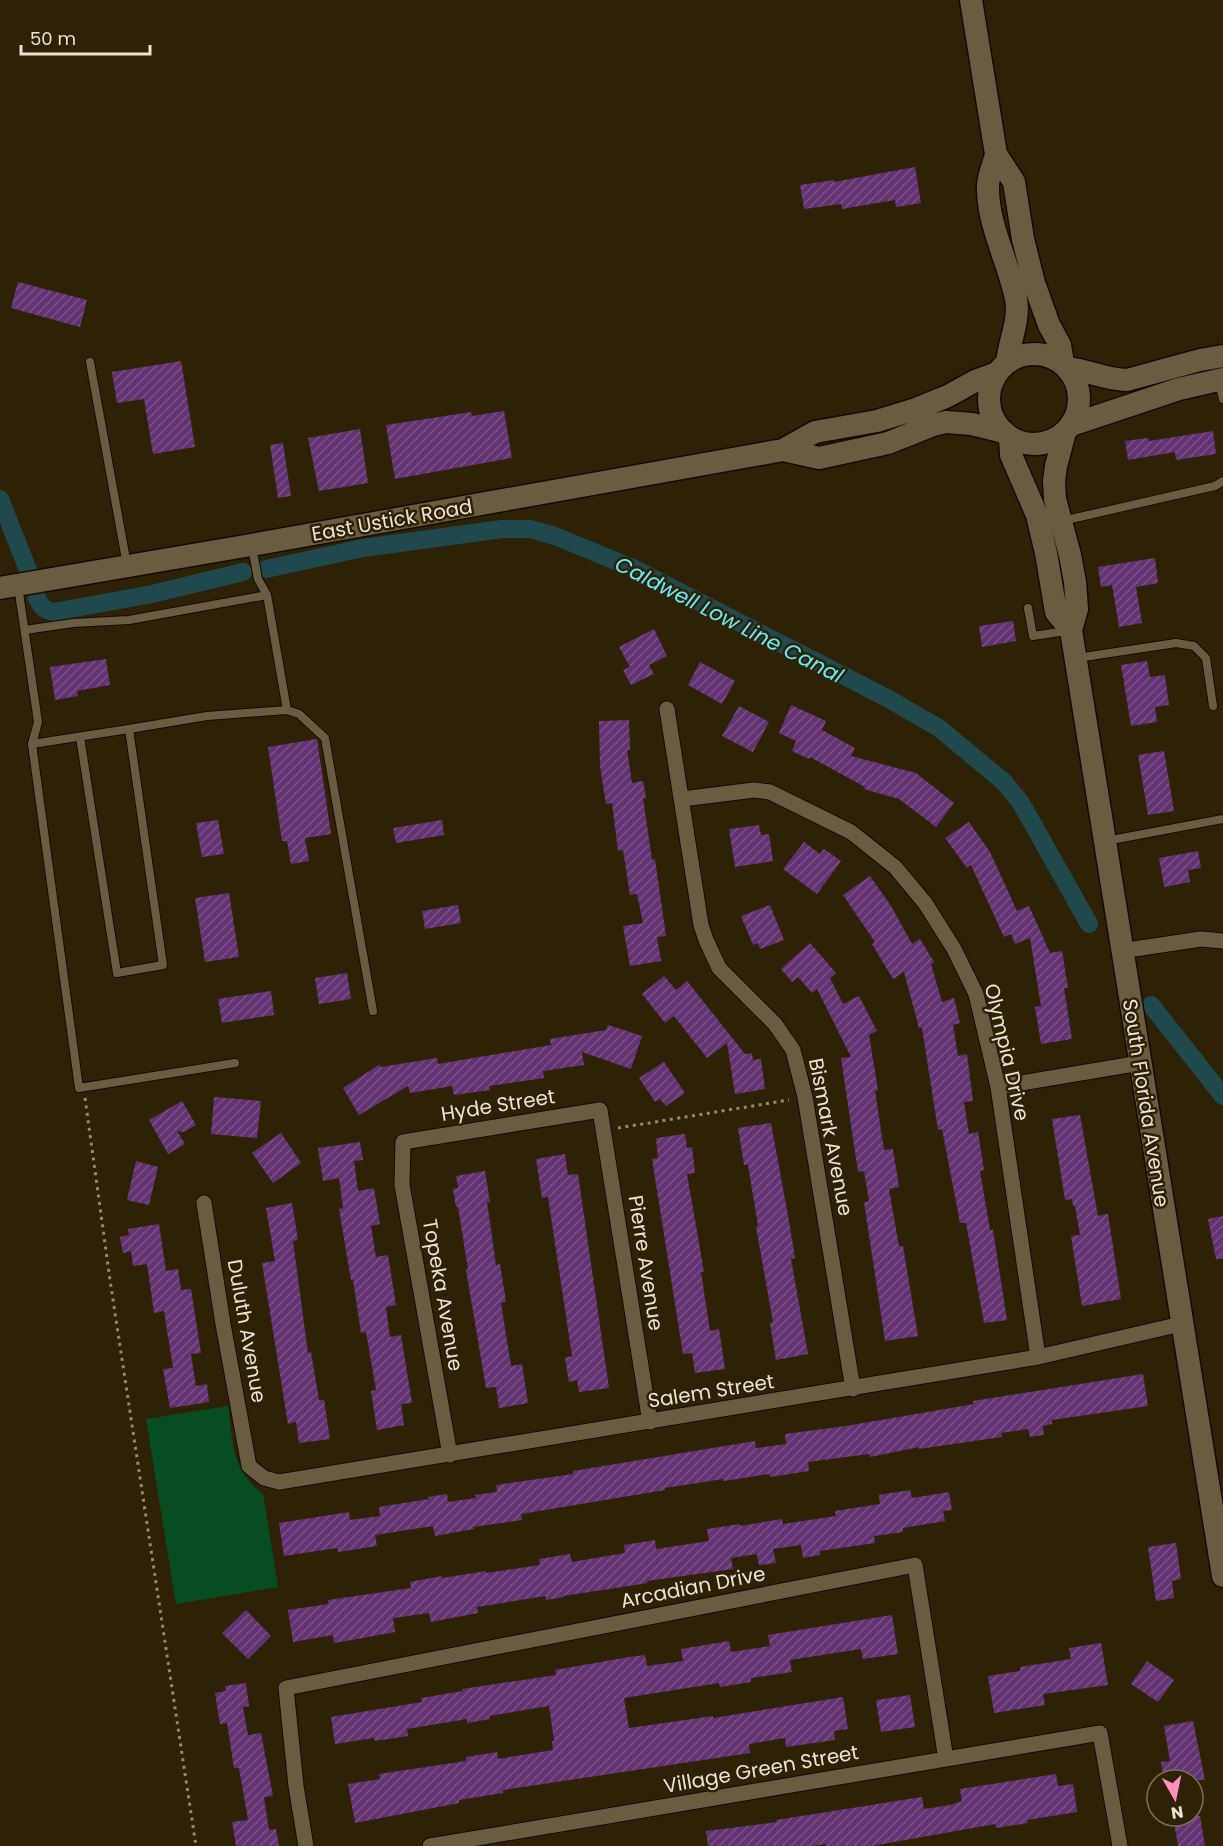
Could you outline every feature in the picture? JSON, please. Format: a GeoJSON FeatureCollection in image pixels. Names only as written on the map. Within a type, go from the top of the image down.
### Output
{"type":"FeatureCollection","features":[{"type":"Feature","properties":{"kind":"street"},"geometry":{"type":"LineString","coordinates":[[971,0],[996,154],[1014,182],[1023,239],[1034,283],[1065,366]]}},
{"type":"Feature","properties":{"kind":"street"},"geometry":{"type":"LineString","coordinates":[[996,154],[988,185],[1000,251],[1016,299],[1017,316],[1014,333],[1002,368],[990,386],[989,401],[992,415],[1007,435],[1023,443],[1037,444],[1052,441],[1075,420],[1080,405],[1079,389],[1073,375],[1065,366],[1049,356],[1034,353],[1020,356],[1002,368]]}},
{"type":"Feature","properties":{"kind":"street"},"geometry":{"type":"LineString","coordinates":[[1065,366],[1117,380],[1127,380],[1223,356]]}},
{"type":"Feature","properties":{"kind":"street","name":"East Ustick Road"},"geometry":{"type":"LineString","coordinates":[[9,586],[251,546],[783,450],[815,432],[877,421],[916,409],[948,396],[1002,368]]}},
{"type":"Feature","properties":{"kind":"street"},"geometry":{"type":"LineString","coordinates":[[1068,428],[1179,389],[1222,386]]}},
{"type":"Feature","properties":{"kind":"street","name":"East Ustick Road"},"geometry":{"type":"LineString","coordinates":[[783,450],[819,458],[888,442],[946,422],[972,424],[1007,435]]}},
{"type":"Feature","properties":{"kind":"street","name":"South Florida Avenue"},"geometry":{"type":"LineString","coordinates":[[1068,428],[1054,481],[1055,499],[1070,555],[1077,600],[1071,630],[1181,1324],[1219,1523],[1223,1576]]}},
{"type":"Feature","properties":{"kind":"street","name":"South Florida Avenue"},"geometry":{"type":"LineString","coordinates":[[1007,435],[1011,455],[1036,515],[1046,553],[1056,612],[1071,630]]}},
{"type":"Feature","properties":{"kind":"street","name":"Bismark Avenue"},"geometry":{"type":"LineString","coordinates":[[668,709],[701,925],[706,940],[719,968],[775,1023],[793,1050],[805,1097],[853,1389]]}},
{"type":"Feature","properties":{"kind":"street","name":"Olympia Drive"},"geometry":{"type":"LineString","coordinates":[[682,799],[754,790],[770,792],[851,832],[895,867],[925,903],[948,940],[976,994],[998,1087],[1038,1357]]}},
{"type":"Feature","properties":{"kind":"street"},"geometry":{"type":"LineString","coordinates":[[1121,951],[1202,939],[1223,940]]}},
{"type":"Feature","properties":{"kind":"street"},"geometry":{"type":"LineString","coordinates":[[998,1087],[1140,1063]]}},
{"type":"Feature","properties":{"kind":"street","name":"Pierre Avenue"},"geometry":{"type":"LineString","coordinates":[[600,1110],[650,1422]]}},
{"type":"Feature","properties":{"kind":"street","name":"Hyde Street"},"geometry":{"type":"LineString","coordinates":[[403,1142],[600,1110]]}},
{"type":"Feature","properties":{"kind":"street","name":"Topeka Avenue"},"geometry":{"type":"LineString","coordinates":[[403,1142],[402,1185],[450,1455]]}},
{"type":"Feature","properties":{"kind":"street","name":"Duluth Avenue"},"geometry":{"type":"LineString","coordinates":[[204,1203],[249,1466]]}},
{"type":"Feature","properties":{"kind":"street","name":"Salem Street"},"geometry":{"type":"LineString","coordinates":[[249,1466],[264,1478],[279,1482],[1038,1357],[1181,1324]]}},
{"type":"Feature","properties":{"kind":"street","name":"Arcadian Drive"},"geometry":{"type":"LineString","coordinates":[[306,1846],[296,1786],[286,1688],[915,1565],[946,1759]]}},
{"type":"Feature","properties":{"kind":"street","name":"Village Green Street"},"geometry":{"type":"LineString","coordinates":[[430,1846],[1100,1733],[1120,1846]]}},
{"type":"Feature","properties":{"kind":"lane"},"geometry":{"type":"LineString","coordinates":[[90,362],[127,567]]}},
{"type":"Feature","properties":{"kind":"lane"},"geometry":{"type":"LineString","coordinates":[[1062,521],[1181,495],[1215,486],[1223,481]]}},
{"type":"Feature","properties":{"kind":"lane"},"geometry":{"type":"LineString","coordinates":[[251,546],[258,579],[267,595],[287,710]]}},
{"type":"Feature","properties":{"kind":"lane"},"geometry":{"type":"LineString","coordinates":[[9,586],[25,630],[38,722],[33,744],[79,1088],[235,1063]]}},
{"type":"Feature","properties":{"kind":"lane"},"geometry":{"type":"LineString","coordinates":[[25,630],[73,623],[129,620],[267,595]]}},
{"type":"Feature","properties":{"kind":"lane"},"geometry":{"type":"LineString","coordinates":[[1028,608],[1033,636],[1071,630]]}},
{"type":"Feature","properties":{"kind":"lane"},"geometry":{"type":"LineString","coordinates":[[1075,658],[1176,643],[1194,646],[1206,658],[1213,706]]}},
{"type":"Feature","properties":{"kind":"lane"},"geometry":{"type":"LineString","coordinates":[[33,744],[207,716],[287,710],[298,714],[325,738],[374,1011]]}},
{"type":"Feature","properties":{"kind":"lane"},"geometry":{"type":"LineString","coordinates":[[80,737],[117,973],[163,965],[129,729]]}},
{"type":"Feature","properties":{"kind":"lane"},"geometry":{"type":"LineString","coordinates":[[1105,842],[1223,819]]}},
{"type":"Feature","properties":{"kind":"path"},"geometry":{"type":"LineString","coordinates":[[83,1087],[196,1846]]}},
{"type":"Feature","properties":{"kind":"path"},"geometry":{"type":"LineString","coordinates":[[604,1130],[805,1097]]}},
{"type":"Feature","properties":{"kind":"green space"},"geometry":{"type":"Polygon","coordinates":[[[228,1406],[235,1454],[239,1465],[253,1485],[263,1494],[278,1587],[176,1604],[146,1419],[228,1406]]]}},
{"type":"Feature","properties":{"kind":"building"},"geometry":{"type":"Polygon","coordinates":[[[915,167],[921,203],[896,207],[895,200],[842,209],[841,204],[804,209],[800,185],[834,180],[834,182],[915,167]]]}},
{"type":"Feature","properties":{"kind":"building"},"geometry":{"type":"Polygon","coordinates":[[[18,282],[87,300],[80,327],[11,308],[18,282]]]}},
{"type":"Feature","properties":{"kind":"building"},"geometry":{"type":"Polygon","coordinates":[[[181,361],[195,447],[153,454],[144,399],[117,403],[112,372],[181,361]]]}},
{"type":"Feature","properties":{"kind":"building"},"geometry":{"type":"Polygon","coordinates":[[[504,411],[512,458],[395,479],[386,425],[471,412],[472,416],[504,411]]]}},
{"type":"Feature","properties":{"kind":"building"},"geometry":{"type":"Polygon","coordinates":[[[360,429],[368,483],[319,491],[308,438],[360,429]]]}},
{"type":"Feature","properties":{"kind":"building"},"geometry":{"type":"Polygon","coordinates":[[[1213,431],[1216,454],[1176,460],[1175,452],[1128,460],[1125,441],[1148,438],[1149,441],[1213,431]]]}},
{"type":"Feature","properties":{"kind":"building"},"geometry":{"type":"Polygon","coordinates":[[[283,443],[291,496],[278,498],[270,445],[283,443]]]}},
{"type":"Feature","properties":{"kind":"building"},"geometry":{"type":"Polygon","coordinates":[[[1155,558],[1158,583],[1136,587],[1142,623],[1119,627],[1112,585],[1101,587],[1098,567],[1155,558]]]}},
{"type":"Feature","properties":{"kind":"building"},"geometry":{"type":"Polygon","coordinates":[[[1013,621],[1016,641],[982,647],[979,626],[1013,621]]]}},
{"type":"Feature","properties":{"kind":"building"},"geometry":{"type":"Polygon","coordinates":[[[654,629],[667,656],[649,665],[654,674],[631,685],[623,670],[630,667],[619,647],[654,629]]]}},
{"type":"Feature","properties":{"kind":"building"},"geometry":{"type":"Polygon","coordinates":[[[106,659],[110,685],[77,691],[78,696],[55,700],[50,667],[106,659]]]}},
{"type":"Feature","properties":{"kind":"building"},"geometry":{"type":"Polygon","coordinates":[[[1147,661],[1150,677],[1165,675],[1169,705],[1155,707],[1157,722],[1131,726],[1121,665],[1147,661]]]}},
{"type":"Feature","properties":{"kind":"building"},"geometry":{"type":"Polygon","coordinates":[[[700,662],[735,681],[722,704],[688,685],[700,662]]]}},
{"type":"Feature","properties":{"kind":"building"},"geometry":{"type":"Polygon","coordinates":[[[791,705],[826,721],[822,730],[855,748],[851,756],[916,773],[954,803],[936,827],[899,799],[864,789],[865,787],[810,757],[809,759],[792,751],[796,741],[779,733],[791,705]]]}},
{"type":"Feature","properties":{"kind":"building"},"geometry":{"type":"Polygon","coordinates":[[[739,706],[769,722],[753,752],[722,736],[739,706]]]}},
{"type":"Feature","properties":{"kind":"building"},"geometry":{"type":"Polygon","coordinates":[[[629,720],[630,750],[627,750],[632,783],[643,781],[646,798],[643,798],[652,860],[655,859],[666,936],[657,937],[661,961],[630,966],[623,926],[643,923],[637,894],[630,895],[623,850],[618,851],[612,803],[606,804],[600,766],[599,721],[629,720]]]}},
{"type":"Feature","properties":{"kind":"building"},"geometry":{"type":"Polygon","coordinates":[[[317,739],[331,834],[305,838],[309,861],[291,864],[287,841],[282,841],[268,747],[317,739]]]}},
{"type":"Feature","properties":{"kind":"building"},"geometry":{"type":"Polygon","coordinates":[[[1164,751],[1174,811],[1148,815],[1138,755],[1164,751]]]}},
{"type":"Feature","properties":{"kind":"building"},"geometry":{"type":"Polygon","coordinates":[[[218,820],[224,854],[202,857],[196,823],[218,820]]]}},
{"type":"Feature","properties":{"kind":"building"},"geometry":{"type":"Polygon","coordinates":[[[442,820],[444,835],[396,843],[393,828],[442,820]]]}},
{"type":"Feature","properties":{"kind":"building"},"geometry":{"type":"Polygon","coordinates":[[[969,822],[990,852],[1017,911],[1029,906],[1050,953],[1062,951],[1068,988],[1064,988],[1072,1039],[1041,1044],[1035,1007],[1041,1006],[1030,938],[1015,944],[1011,934],[1004,937],[971,865],[967,868],[945,838],[969,822]]]}},
{"type":"Feature","properties":{"kind":"building"},"geometry":{"type":"Polygon","coordinates":[[[759,825],[761,835],[769,834],[773,861],[735,867],[729,829],[759,825]]]}},
{"type":"Feature","properties":{"kind":"building"},"geometry":{"type":"Polygon","coordinates":[[[804,842],[820,854],[824,849],[841,861],[817,894],[783,869],[804,842]]]}},
{"type":"Feature","properties":{"kind":"building"},"geometry":{"type":"Polygon","coordinates":[[[1198,851],[1201,868],[1188,870],[1190,882],[1164,887],[1159,858],[1198,851]]]}},
{"type":"Feature","properties":{"kind":"building"},"geometry":{"type":"Polygon","coordinates":[[[870,876],[891,906],[912,944],[920,939],[934,962],[931,964],[942,1002],[954,998],[960,1023],[953,1025],[958,1056],[967,1054],[973,1101],[964,1102],[969,1134],[978,1132],[984,1170],[980,1171],[990,1230],[993,1230],[1007,1320],[984,1323],[966,1223],[960,1223],[942,1129],[938,1130],[922,1028],[919,1028],[904,972],[893,979],[872,944],[875,942],[843,895],[870,876]]]}},
{"type":"Feature","properties":{"kind":"building"},"geometry":{"type":"Polygon","coordinates":[[[229,893],[239,957],[205,962],[195,898],[229,893]]]}},
{"type":"Feature","properties":{"kind":"building"},"geometry":{"type":"Polygon","coordinates":[[[458,905],[461,923],[425,929],[422,911],[458,905]]]}},
{"type":"Feature","properties":{"kind":"building"},"geometry":{"type":"Polygon","coordinates":[[[770,905],[784,940],[760,949],[758,943],[753,945],[741,916],[770,905]]]}},
{"type":"Feature","properties":{"kind":"building"},"geometry":{"type":"Polygon","coordinates":[[[810,943],[836,973],[830,978],[843,1004],[859,996],[877,1031],[869,1035],[878,1090],[875,1091],[884,1150],[893,1149],[899,1187],[889,1189],[899,1246],[903,1246],[918,1336],[885,1341],[864,1202],[869,1201],[864,1171],[858,1172],[841,1058],[851,1057],[817,989],[812,993],[798,977],[792,982],[781,969],[810,943]]]}},
{"type":"Feature","properties":{"kind":"building"},"geometry":{"type":"Polygon","coordinates":[[[347,973],[351,999],[319,1004],[315,978],[347,973]]]}},
{"type":"Feature","properties":{"kind":"building"},"geometry":{"type":"Polygon","coordinates":[[[664,976],[676,990],[687,981],[745,1054],[752,1053],[753,1060],[761,1059],[765,1089],[735,1094],[727,1043],[707,1058],[674,1016],[665,1023],[642,994],[664,976]]]}},
{"type":"Feature","properties":{"kind":"building"},"geometry":{"type":"Polygon","coordinates":[[[271,991],[274,1015],[222,1023],[218,999],[271,991]]]}},
{"type":"Feature","properties":{"kind":"building"},"geometry":{"type":"Polygon","coordinates":[[[608,1025],[642,1036],[631,1069],[582,1052],[584,1065],[543,1071],[544,1078],[489,1086],[490,1090],[454,1095],[452,1086],[410,1093],[408,1086],[359,1115],[343,1088],[379,1065],[381,1067],[437,1058],[438,1064],[551,1045],[550,1039],[606,1030],[608,1025]]]}},
{"type":"Feature","properties":{"kind":"building"},"geometry":{"type":"Polygon","coordinates":[[[664,1062],[685,1093],[666,1106],[660,1099],[655,1102],[639,1078],[664,1062]]]}},
{"type":"Feature","properties":{"kind":"building"},"geometry":{"type":"Polygon","coordinates":[[[214,1097],[261,1101],[257,1138],[211,1134],[214,1097]]]}},
{"type":"Feature","properties":{"kind":"building"},"geometry":{"type":"Polygon","coordinates":[[[182,1101],[196,1125],[184,1132],[177,1131],[185,1144],[168,1154],[149,1120],[182,1101]]]}},
{"type":"Feature","properties":{"kind":"building"},"geometry":{"type":"Polygon","coordinates":[[[1080,1115],[1098,1216],[1108,1214],[1121,1299],[1082,1306],[1071,1236],[1080,1235],[1072,1199],[1065,1200],[1052,1119],[1080,1115]]]}},
{"type":"Feature","properties":{"kind":"building"},"geometry":{"type":"Polygon","coordinates":[[[771,1123],[795,1258],[791,1259],[808,1354],[776,1360],[770,1323],[773,1322],[756,1227],[758,1226],[748,1165],[744,1165],[738,1128],[771,1123]]]}},
{"type":"Feature","properties":{"kind":"building"},"geometry":{"type":"Polygon","coordinates":[[[281,1133],[301,1163],[273,1183],[252,1153],[281,1133]]]}},
{"type":"Feature","properties":{"kind":"building"},"geometry":{"type":"Polygon","coordinates":[[[685,1134],[687,1148],[692,1147],[695,1173],[687,1174],[704,1272],[701,1272],[710,1331],[719,1329],[725,1369],[695,1373],[692,1353],[683,1354],[652,1159],[658,1158],[656,1138],[685,1134]]]}},
{"type":"Feature","properties":{"kind":"building"},"geometry":{"type":"Polygon","coordinates":[[[360,1142],[363,1160],[354,1161],[358,1191],[374,1188],[380,1224],[371,1226],[376,1257],[388,1255],[396,1305],[386,1307],[390,1337],[401,1335],[412,1403],[401,1404],[404,1425],[377,1430],[371,1391],[376,1390],[366,1332],[361,1333],[353,1280],[351,1280],[339,1209],[343,1208],[339,1178],[323,1181],[318,1148],[360,1142]]]}},
{"type":"Feature","properties":{"kind":"building"},"geometry":{"type":"Polygon","coordinates":[[[565,1154],[568,1175],[578,1174],[609,1388],[579,1392],[577,1380],[569,1382],[565,1358],[572,1356],[548,1197],[542,1198],[536,1159],[565,1154]]]}},
{"type":"Feature","properties":{"kind":"building"},"geometry":{"type":"Polygon","coordinates":[[[136,1161],[158,1167],[149,1205],[127,1200],[136,1161]]]}},
{"type":"Feature","properties":{"kind":"building"},"geometry":{"type":"Polygon","coordinates":[[[485,1171],[496,1265],[500,1264],[506,1302],[501,1303],[511,1366],[522,1364],[528,1403],[499,1408],[496,1387],[486,1388],[458,1207],[456,1207],[453,1189],[458,1188],[456,1176],[485,1171]]]}},
{"type":"Feature","properties":{"kind":"building"},"geometry":{"type":"Polygon","coordinates":[[[292,1203],[298,1240],[293,1241],[308,1353],[311,1352],[319,1400],[324,1400],[330,1439],[299,1443],[296,1422],[288,1424],[262,1263],[275,1261],[266,1208],[292,1203]]]}},
{"type":"Feature","properties":{"kind":"building"},"geometry":{"type":"Polygon","coordinates":[[[1223,1216],[1223,1259],[1216,1259],[1208,1219],[1223,1216]]]}},
{"type":"Feature","properties":{"kind":"building"},"geometry":{"type":"Polygon","coordinates":[[[159,1224],[166,1271],[178,1269],[181,1290],[191,1289],[201,1353],[191,1354],[196,1386],[207,1384],[209,1402],[170,1408],[163,1369],[173,1368],[164,1311],[154,1313],[147,1264],[133,1266],[131,1251],[123,1253],[120,1237],[129,1235],[128,1229],[159,1224]]]}},
{"type":"Feature","properties":{"kind":"building"},"geometry":{"type":"Polygon","coordinates":[[[1143,1374],[1148,1406],[1052,1420],[1052,1424],[1043,1426],[1044,1435],[1030,1437],[1028,1429],[1001,1433],[1002,1437],[919,1449],[919,1447],[870,1457],[869,1454],[808,1462],[809,1471],[770,1477],[769,1474],[724,1481],[723,1479],[665,1488],[665,1490],[521,1514],[522,1520],[473,1527],[474,1529],[435,1536],[433,1526],[375,1535],[377,1546],[338,1552],[337,1548],[284,1556],[279,1523],[349,1512],[350,1520],[380,1516],[379,1507],[429,1499],[428,1497],[447,1494],[448,1502],[476,1498],[475,1495],[497,1492],[496,1485],[573,1474],[573,1471],[755,1441],[756,1448],[786,1444],[785,1434],[846,1426],[974,1404],[973,1401],[1143,1374]]]}},
{"type":"Feature","properties":{"kind":"building"},"geometry":{"type":"Polygon","coordinates":[[[910,1490],[912,1498],[949,1492],[952,1510],[943,1511],[945,1521],[903,1528],[903,1532],[874,1536],[875,1543],[820,1551],[820,1555],[803,1558],[801,1545],[773,1549],[776,1563],[759,1565],[757,1554],[731,1558],[733,1569],[647,1581],[648,1583],[546,1600],[545,1596],[477,1607],[478,1613],[431,1622],[429,1613],[393,1618],[395,1632],[334,1643],[333,1635],[293,1642],[288,1610],[328,1604],[328,1600],[411,1588],[410,1582],[442,1576],[442,1578],[540,1565],[539,1559],[570,1554],[572,1562],[625,1553],[624,1545],[655,1540],[656,1549],[709,1541],[707,1529],[782,1519],[783,1524],[836,1516],[835,1511],[880,1504],[879,1495],[910,1490]]]}},
{"type":"Feature","properties":{"kind":"building"},"geometry":{"type":"Polygon","coordinates":[[[1176,1543],[1181,1579],[1172,1581],[1174,1598],[1156,1601],[1148,1547],[1176,1543]]]}},
{"type":"Feature","properties":{"kind":"building"},"geometry":{"type":"Polygon","coordinates":[[[246,1610],[271,1636],[248,1659],[222,1633],[246,1610]]]}},
{"type":"Feature","properties":{"kind":"building"},"geometry":{"type":"Polygon","coordinates":[[[892,1615],[898,1654],[863,1659],[861,1649],[790,1660],[792,1672],[751,1678],[751,1682],[720,1687],[719,1683],[624,1698],[629,1728],[713,1716],[713,1718],[843,1697],[848,1729],[834,1731],[835,1740],[786,1747],[785,1738],[749,1744],[750,1753],[503,1790],[503,1793],[459,1800],[459,1803],[355,1823],[348,1784],[380,1779],[379,1774],[466,1761],[466,1757],[497,1752],[498,1759],[553,1750],[552,1741],[554,1741],[549,1706],[489,1716],[490,1719],[467,1723],[467,1719],[407,1729],[408,1736],[335,1744],[331,1717],[422,1702],[421,1698],[463,1691],[462,1689],[556,1675],[555,1670],[629,1657],[645,1655],[647,1666],[683,1661],[681,1649],[729,1641],[731,1652],[770,1646],[768,1635],[892,1615]]]}},
{"type":"Feature","properties":{"kind":"building"},"geometry":{"type":"Polygon","coordinates":[[[1101,1643],[1108,1685],[1043,1694],[1045,1705],[994,1713],[988,1676],[1020,1671],[1020,1667],[1071,1659],[1069,1648],[1101,1643]]]}},
{"type":"Feature","properties":{"kind":"building"},"geometry":{"type":"Polygon","coordinates":[[[1147,1661],[1174,1680],[1158,1702],[1131,1684],[1147,1661]]]}},
{"type":"Feature","properties":{"kind":"building"},"geometry":{"type":"Polygon","coordinates":[[[246,1683],[249,1706],[243,1707],[248,1735],[261,1733],[273,1796],[264,1797],[269,1830],[276,1829],[279,1846],[236,1846],[232,1822],[248,1820],[239,1768],[234,1768],[227,1723],[220,1724],[215,1693],[226,1691],[225,1686],[246,1683]]]}},
{"type":"Feature","properties":{"kind":"building"},"geometry":{"type":"Polygon","coordinates":[[[910,1695],[915,1727],[881,1732],[876,1700],[910,1695]]]}},
{"type":"Feature","properties":{"kind":"building"},"geometry":{"type":"Polygon","coordinates":[[[1193,1721],[1203,1768],[1162,1768],[1161,1762],[1170,1761],[1164,1726],[1193,1721]]]}},
{"type":"Feature","properties":{"kind":"building"},"geometry":{"type":"Polygon","coordinates":[[[1056,1774],[1058,1786],[1073,1784],[1077,1812],[1027,1820],[1028,1823],[996,1828],[995,1824],[872,1846],[826,1846],[826,1844],[708,1846],[706,1831],[777,1822],[776,1820],[922,1797],[924,1809],[950,1805],[962,1801],[960,1789],[1056,1774]]]}},
{"type":"Feature","properties":{"kind":"building"},"geometry":{"type":"Polygon","coordinates":[[[1175,1828],[1202,1828],[1205,1846],[1178,1846],[1175,1828]]]}},
{"type":"Feature","properties":{"kind":"waterway","name":"Caldwell Low Line Canal"},"geometry":{"type":"LineString","coordinates":[[0,499],[28,570]]}},
{"type":"Feature","properties":{"kind":"waterway","name":"Caldwell Low Line Canal"},"geometry":{"type":"LineString","coordinates":[[266,569],[363,548],[502,529],[530,529],[555,536],[635,569],[887,698],[939,728],[1004,782],[1021,803],[1089,924]]}},
{"type":"Feature","properties":{"kind":"waterway","name":"Caldwell Low Line Canal"},"geometry":{"type":"LineString","coordinates":[[37,598],[43,608],[54,612],[152,594],[243,572]]}},
{"type":"Feature","properties":{"kind":"waterway","name":"Caldwell Low Line Canal"},"geometry":{"type":"LineString","coordinates":[[1151,1005],[1223,1096]]}}]}
